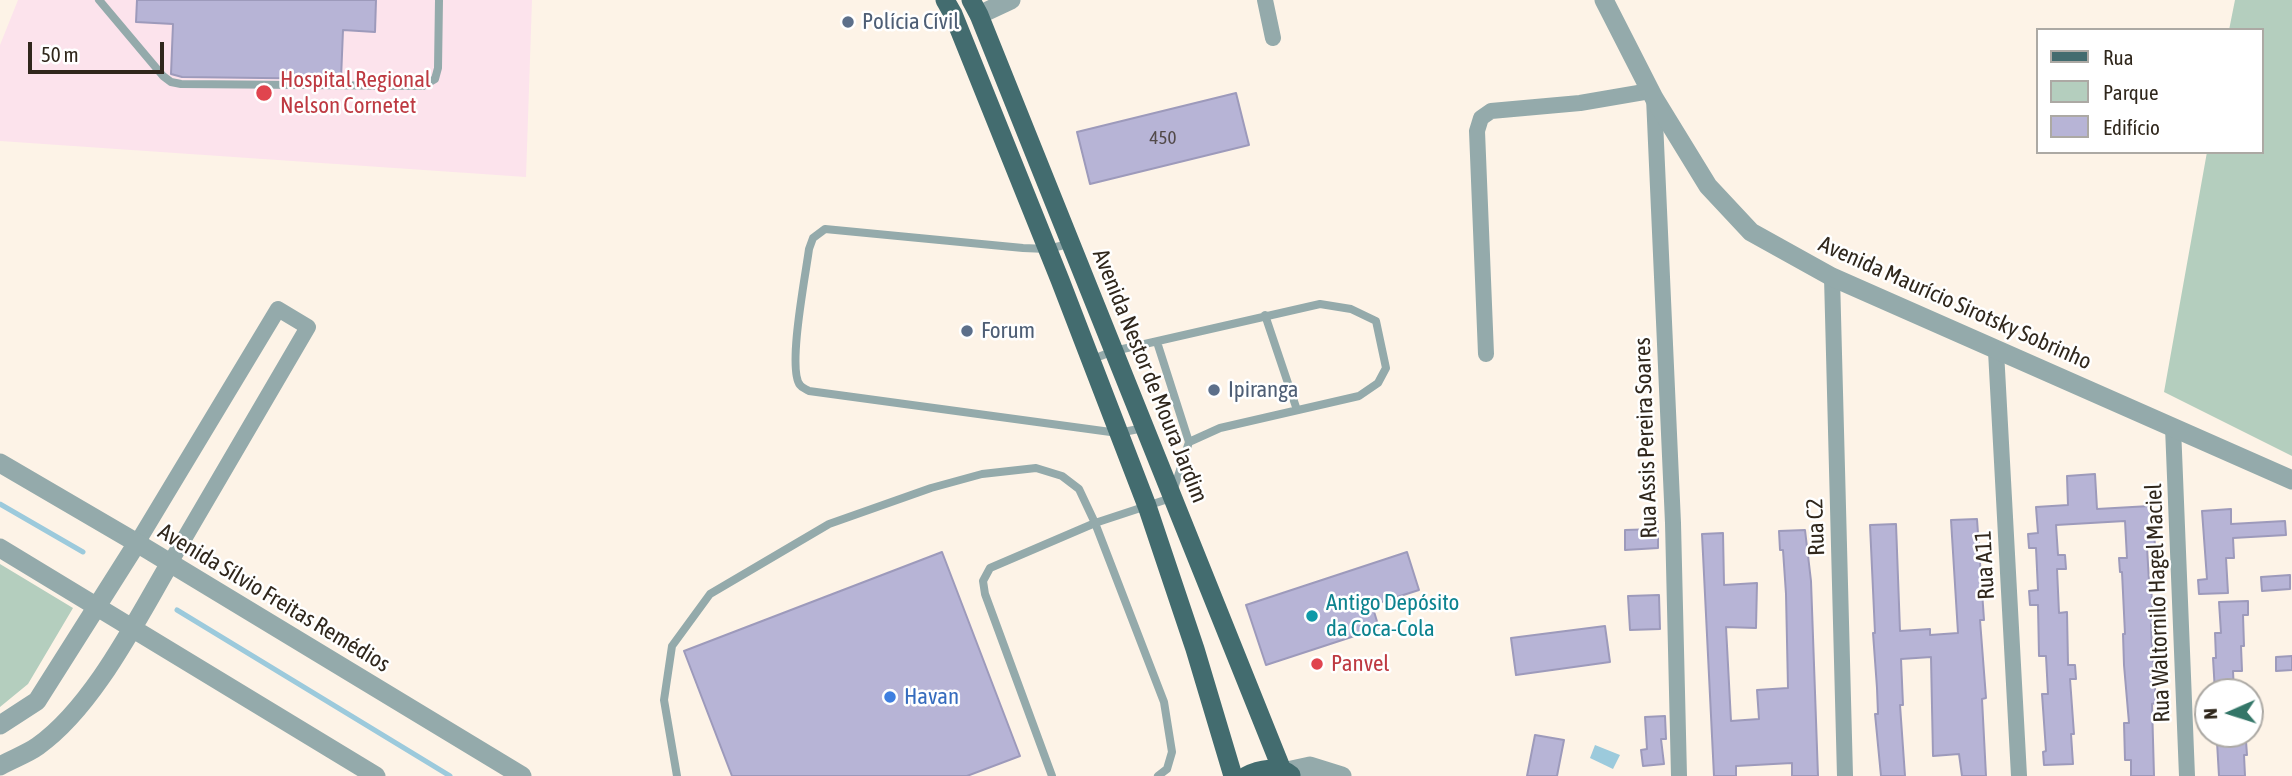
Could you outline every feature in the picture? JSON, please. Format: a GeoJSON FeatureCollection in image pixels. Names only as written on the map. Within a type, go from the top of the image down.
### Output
{"type":"FeatureCollection","features":[{"type":"Feature","properties":{"kind":"main road","name":"Avenida Nestor de Moura Jardim"},"geometry":{"type":"LineString","coordinates":[[945,0],[1060,280],[1147,506],[1195,649],[1233,776]]}},
{"type":"Feature","properties":{"kind":"main road","name":"Avenida Nestor de Moura Jardim"},"geometry":{"type":"LineString","coordinates":[[975,8],[1171,498],[1287,772]]}},
{"type":"Feature","properties":{"kind":"main road"},"geometry":{"type":"LineString","coordinates":[[1060,280],[1083,273]]}},
{"type":"Feature","properties":{"kind":"main road"},"geometry":{"type":"LineString","coordinates":[[1246,776],[1257,771],[1287,772]]}},
{"type":"Feature","properties":{"kind":"street"},"geometry":{"type":"LineString","coordinates":[[975,8],[1011,0]]}},
{"type":"Feature","properties":{"kind":"street"},"geometry":{"type":"LineString","coordinates":[[1265,0],[1273,38]]}},
{"type":"Feature","properties":{"kind":"street","name":"Avenida Maurício Sirotsky Sobrinho"},"geometry":{"type":"LineString","coordinates":[[1604,0],[1652,95],[1708,186],[1751,232],[1832,277],[2292,480]]}},
{"type":"Feature","properties":{"kind":"street"},"geometry":{"type":"LineString","coordinates":[[1486,354],[1477,131],[1481,118],[1491,111],[1652,95]]}},
{"type":"Feature","properties":{"kind":"street","name":"Rua Assis Pereira Soares"},"geometry":{"type":"LineString","coordinates":[[1652,95],[1673,523],[1679,776]]}},
{"type":"Feature","properties":{"kind":"street","name":"Rua C2"},"geometry":{"type":"LineString","coordinates":[[1832,277],[1845,776]]}},
{"type":"Feature","properties":{"kind":"street"},"geometry":{"type":"LineString","coordinates":[[0,725],[37,701],[98,607],[278,309],[308,327],[133,627],[102,675],[69,718],[38,746],[0,766]]}},
{"type":"Feature","properties":{"kind":"street","name":"Rua A11"},"geometry":{"type":"LineString","coordinates":[[1996,351],[2019,776]]}},
{"type":"Feature","properties":{"kind":"street","name":"Rua Waltornilo Hagel Maciel"},"geometry":{"type":"LineString","coordinates":[[2173,427],[2188,776]]}},
{"type":"Feature","properties":{"kind":"street","name":"Avenida Sílvio Freitas Remédios"},"geometry":{"type":"LineString","coordinates":[[0,463],[522,776]]}},
{"type":"Feature","properties":{"kind":"street"},"geometry":{"type":"LineString","coordinates":[[0,548],[376,776]]}},
{"type":"Feature","properties":{"kind":"street"},"geometry":{"type":"LineString","coordinates":[[1287,772],[1310,766],[1342,776]]}},
{"type":"Feature","properties":{"kind":"lane"},"geometry":{"type":"LineString","coordinates":[[99,0],[170,82],[422,86],[435,79],[438,68],[439,0]]}},
{"type":"Feature","properties":{"kind":"lane"},"geometry":{"type":"LineString","coordinates":[[1071,243],[1047,249],[825,229],[813,238],[809,249],[797,333],[795,372],[800,385],[809,391],[1118,433],[1144,428]]}},
{"type":"Feature","properties":{"kind":"lane"},"geometry":{"type":"LineString","coordinates":[[1090,360],[1114,351],[1320,304],[1351,309],[1376,321],[1386,368],[1378,383],[1359,396],[1220,428],[1189,443]]}},
{"type":"Feature","properties":{"kind":"lane"},"geometry":{"type":"LineString","coordinates":[[1265,315],[1297,410]]}},
{"type":"Feature","properties":{"kind":"lane"},"geometry":{"type":"LineString","coordinates":[[1052,776],[1005,651],[983,581],[990,568],[1095,523],[1171,498],[1189,443],[1157,342]]}},
{"type":"Feature","properties":{"kind":"lane"},"geometry":{"type":"LineString","coordinates":[[677,776],[664,701],[672,646],[710,594],[829,524],[931,488],[982,474],[1036,468],[1062,477],[1079,489],[1095,523],[1164,702],[1172,752],[1167,769],[1158,776]]}},
{"type":"Feature","properties":{"kind":"shaded area","name":"Hospital Regional Nelson Cornetet"},"geometry":{"type":"Polygon","coordinates":[[[18,0],[532,0],[526,177],[0,141],[0,45],[18,0]]]}},
{"type":"Feature","properties":{"kind":"green space"},"geometry":{"type":"Polygon","coordinates":[[[2235,0],[2292,0],[2292,456],[2164,392],[2207,154],[2264,154],[2264,28],[2229,28],[2235,0]]]}},
{"type":"Feature","properties":{"kind":"green space"},"geometry":{"type":"Polygon","coordinates":[[[0,564],[73,608],[28,684],[0,707],[0,564]]]}},
{"type":"Feature","properties":{"kind":"water"},"geometry":{"type":"Polygon","coordinates":[[[1595,745],[1620,755],[1613,769],[1590,758],[1595,745]]]}},
{"type":"Feature","properties":{"kind":"building"},"geometry":{"type":"Polygon","coordinates":[[[137,0],[376,0],[375,32],[343,30],[341,79],[182,77],[171,74],[173,24],[136,22],[137,0]]]}},
{"type":"Feature","properties":{"kind":"building"},"geometry":{"type":"Polygon","coordinates":[[[1236,93],[1249,145],[1090,184],[1077,132],[1236,93]]]}},
{"type":"Feature","properties":{"kind":"building"},"geometry":{"type":"Polygon","coordinates":[[[2095,474],[2097,509],[2150,506],[2155,546],[2147,547],[2156,703],[2152,704],[2154,776],[2131,776],[2131,760],[2125,760],[2124,723],[2129,723],[2124,665],[2122,572],[2119,558],[2127,558],[2125,521],[2056,525],[2058,555],[2065,555],[2066,569],[2057,569],[2059,613],[2067,612],[2068,665],[2075,665],[2076,679],[2070,679],[2073,764],[2044,765],[2043,752],[2046,751],[2042,694],[2048,694],[2046,656],[2039,656],[2038,605],[2030,605],[2029,591],[2038,590],[2036,548],[2029,548],[2028,534],[2038,533],[2036,507],[2068,505],[2067,476],[2095,474]]]}},
{"type":"Feature","properties":{"kind":"building"},"geometry":{"type":"Polygon","coordinates":[[[2231,509],[2231,524],[2285,521],[2286,535],[2233,538],[2234,558],[2226,558],[2228,593],[2199,594],[2198,580],[2207,579],[2202,511],[2231,509]]]}},
{"type":"Feature","properties":{"kind":"building"},"geometry":{"type":"Polygon","coordinates":[[[1977,519],[1984,620],[1980,620],[1986,698],[1982,699],[1986,776],[1962,776],[1959,754],[1933,756],[1931,657],[1901,659],[1903,705],[1900,705],[1905,776],[1881,776],[1875,714],[1878,714],[1870,525],[1896,524],[1900,631],[1930,629],[1930,635],[1958,633],[1951,520],[1977,519]]]}},
{"type":"Feature","properties":{"kind":"building"},"geometry":{"type":"Polygon","coordinates":[[[1658,529],[1658,548],[1625,550],[1625,530],[1658,529]]]}},
{"type":"Feature","properties":{"kind":"building"},"geometry":{"type":"Polygon","coordinates":[[[1805,530],[1811,581],[1818,776],[1792,776],[1792,763],[1736,766],[1736,776],[1714,776],[1702,534],[1723,533],[1724,585],[1757,583],[1756,628],[1726,627],[1731,721],[1759,719],[1757,690],[1788,688],[1786,594],[1779,531],[1805,530]]]}},
{"type":"Feature","properties":{"kind":"building"},"geometry":{"type":"Polygon","coordinates":[[[942,552],[1020,756],[967,776],[732,776],[684,651],[942,552]]]}},
{"type":"Feature","properties":{"kind":"building","name":"Antigo Depósito da Coca-Cola"},"geometry":{"type":"Polygon","coordinates":[[[1407,552],[1419,590],[1372,605],[1379,628],[1266,665],[1246,605],[1407,552]]]}},
{"type":"Feature","properties":{"kind":"building"},"geometry":{"type":"Polygon","coordinates":[[[2290,575],[2290,589],[2262,591],[2261,577],[2290,575]]]}},
{"type":"Feature","properties":{"kind":"building"},"geometry":{"type":"Polygon","coordinates":[[[1659,595],[1660,629],[1630,630],[1628,596],[1659,595]]]}},
{"type":"Feature","properties":{"kind":"building"},"geometry":{"type":"Polygon","coordinates":[[[2248,601],[2248,615],[2243,615],[2242,671],[2233,671],[2233,678],[2214,678],[2215,633],[2221,633],[2219,602],[2248,601]]]}},
{"type":"Feature","properties":{"kind":"building"},"geometry":{"type":"Polygon","coordinates":[[[1605,626],[1610,662],[1516,675],[1511,638],[1605,626]]]}},
{"type":"Feature","properties":{"kind":"building"},"geometry":{"type":"Polygon","coordinates":[[[2292,656],[2292,670],[2276,671],[2276,657],[2292,656]]]}},
{"type":"Feature","properties":{"kind":"building"},"geometry":{"type":"Polygon","coordinates":[[[1665,716],[1666,739],[1661,739],[1664,764],[1643,766],[1641,750],[1647,749],[1645,717],[1665,716]]]}},
{"type":"Feature","properties":{"kind":"building"},"geometry":{"type":"Polygon","coordinates":[[[1535,735],[1564,740],[1557,776],[1527,776],[1535,735]]]}},
{"type":"Feature","properties":{"kind":"building"},"geometry":{"type":"Polygon","coordinates":[[[2217,748],[2246,748],[2247,755],[2244,755],[2245,776],[2219,776],[2217,748]]]}},
{"type":"Feature","properties":{"kind":"waterway"},"geometry":{"type":"LineString","coordinates":[[0,504],[83,552]]}},
{"type":"Feature","properties":{"kind":"waterway"},"geometry":{"type":"LineString","coordinates":[[177,610],[450,776]]}},
{"type":"Feature","properties":{"kind":"place","name":"Polícia Cívil"},"geometry":{"type":"Point","coordinates":[848,22]}},
{"type":"Feature","properties":{"kind":"place","name":"Hospital Regional Nelson Cornetet"},"geometry":{"type":"Point","coordinates":[264,93]}},
{"type":"Feature","properties":{"kind":"place","name":"Forum"},"geometry":{"type":"Point","coordinates":[967,331]}},
{"type":"Feature","properties":{"kind":"place","name":"Ipiranga"},"geometry":{"type":"Point","coordinates":[1214,390]}},
{"type":"Feature","properties":{"kind":"place","name":"Antigo Depósito da Coca-Cola"},"geometry":{"type":"Point","coordinates":[1312,616]}},
{"type":"Feature","properties":{"kind":"place","name":"Panvel"},"geometry":{"type":"Point","coordinates":[1317,664]}},
{"type":"Feature","properties":{"kind":"place","name":"Havan"},"geometry":{"type":"Point","coordinates":[890,697]}}]}
